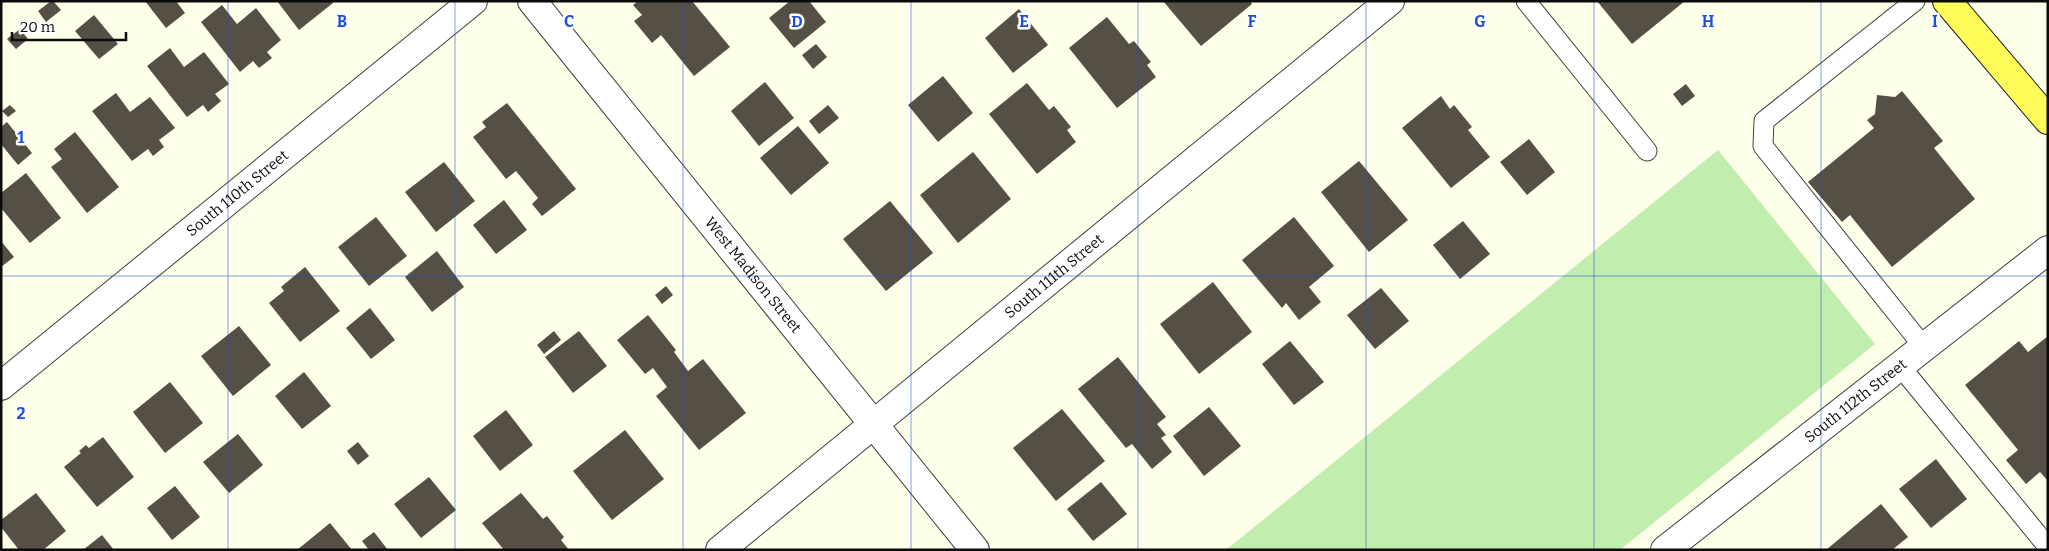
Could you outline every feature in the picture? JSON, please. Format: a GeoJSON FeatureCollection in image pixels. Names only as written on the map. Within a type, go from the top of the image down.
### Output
{"type":"FeatureCollection","features":[{"type":"Feature","properties":{"kind":"main road"},"geometry":{"type":"LineString","coordinates":[[1947,1],[2048,120]]}},
{"type":"Feature","properties":{"kind":"street","name":"South 110th Street"},"geometry":{"type":"LineString","coordinates":[[1,386],[473,1]]}},
{"type":"Feature","properties":{"kind":"street","name":"West Madison Street"},"geometry":{"type":"LineString","coordinates":[[532,1],[975,550]]}},
{"type":"Feature","properties":{"kind":"street","name":"South 111th Street"},"geometry":{"type":"LineString","coordinates":[[720,550],[1390,1]]}},
{"type":"Feature","properties":{"kind":"street","name":"South 112th Street"},"geometry":{"type":"LineString","coordinates":[[1665,550],[1923,346],[2048,250]]}},
{"type":"Feature","properties":{"kind":"lane"},"geometry":{"type":"LineString","coordinates":[[1526,1],[1647,151]]}},
{"type":"Feature","properties":{"kind":"lane"},"geometry":{"type":"LineString","coordinates":[[1915,1],[1764,121],[1763,146],[1923,346]]}},
{"type":"Feature","properties":{"kind":"lane"},"geometry":{"type":"LineString","coordinates":[[1900,366],[2048,547]]}},
{"type":"Feature","properties":{"kind":"green space"},"geometry":{"type":"Polygon","coordinates":[[[1718,150],[1875,344],[1620,550],[1226,550],[1718,150]]]}},
{"type":"Feature","properties":{"kind":"building"},"geometry":{"type":"Polygon","coordinates":[[[51,1],[61,10],[46,22],[38,11],[51,1]]]}},
{"type":"Feature","properties":{"kind":"building"},"geometry":{"type":"Polygon","coordinates":[[[145,1],[176,1],[185,13],[166,28],[145,1]]]}},
{"type":"Feature","properties":{"kind":"building"},"geometry":{"type":"Polygon","coordinates":[[[277,1],[332,1],[333,3],[299,30],[277,1]]]}},
{"type":"Feature","properties":{"kind":"building"},"geometry":{"type":"Polygon","coordinates":[[[638,1],[692,1],[730,47],[694,76],[661,35],[652,43],[634,21],[642,15],[633,5],[638,1]]]}},
{"type":"Feature","properties":{"kind":"building"},"geometry":{"type":"Polygon","coordinates":[[[790,1],[809,1],[826,22],[794,48],[769,18],[790,1]]]}},
{"type":"Feature","properties":{"kind":"building"},"geometry":{"type":"Polygon","coordinates":[[[1163,1],[1250,1],[1252,4],[1201,46],[1163,1]]]}},
{"type":"Feature","properties":{"kind":"building"},"geometry":{"type":"Polygon","coordinates":[[[1597,1],[1685,1],[1632,44],[1597,1]]]}},
{"type":"Feature","properties":{"kind":"building"},"geometry":{"type":"Polygon","coordinates":[[[222,5],[237,24],[256,8],[281,40],[267,52],[272,58],[259,68],[253,61],[240,72],[201,22],[222,5]]]}},
{"type":"Feature","properties":{"kind":"building"},"geometry":{"type":"Polygon","coordinates":[[[1019,9],[1048,45],[1013,73],[985,38],[1019,9]]]}},
{"type":"Feature","properties":{"kind":"building"},"geometry":{"type":"Polygon","coordinates":[[[94,15],[118,44],[99,59],[75,31],[94,15]]]}},
{"type":"Feature","properties":{"kind":"building"},"geometry":{"type":"Polygon","coordinates":[[[1107,17],[1129,44],[1134,41],[1151,62],[1147,65],[1156,77],[1117,108],[1069,48],[1107,17]]]}},
{"type":"Feature","properties":{"kind":"building"},"geometry":{"type":"Polygon","coordinates":[[[20,29],[28,39],[16,49],[7,39],[20,29]]]}},
{"type":"Feature","properties":{"kind":"building"},"geometry":{"type":"Polygon","coordinates":[[[816,44],[827,57],[813,69],[802,55],[816,44]]]}},
{"type":"Feature","properties":{"kind":"building"},"geometry":{"type":"Polygon","coordinates":[[[170,48],[184,67],[204,52],[229,84],[215,94],[221,101],[208,112],[203,105],[187,117],[147,66],[170,48]]]}},
{"type":"Feature","properties":{"kind":"building"},"geometry":{"type":"Polygon","coordinates":[[[943,76],[973,113],[938,142],[908,105],[943,76]]]}},
{"type":"Feature","properties":{"kind":"building"},"geometry":{"type":"Polygon","coordinates":[[[765,82],[794,118],[759,146],[731,111],[765,82]]]}},
{"type":"Feature","properties":{"kind":"building"},"geometry":{"type":"Polygon","coordinates":[[[1027,83],[1049,110],[1054,106],[1071,127],[1067,130],[1076,142],[1037,174],[989,114],[1027,83]]]}},
{"type":"Feature","properties":{"kind":"building"},"geometry":{"type":"Polygon","coordinates":[[[1686,84],[1695,96],[1682,106],[1673,94],[1686,84]]]}},
{"type":"Feature","properties":{"kind":"building"},"geometry":{"type":"Polygon","coordinates":[[[1902,91],[1943,141],[1934,148],[1975,199],[1892,267],[1850,215],[1842,222],[1808,182],[1874,128],[1867,120],[1875,114],[1877,95],[1895,97],[1902,91]]]}},
{"type":"Feature","properties":{"kind":"building"},"geometry":{"type":"Polygon","coordinates":[[[116,93],[130,112],[150,97],[175,128],[159,140],[164,147],[153,156],[148,149],[132,161],[92,111],[116,93]]]}},
{"type":"Feature","properties":{"kind":"building"},"geometry":{"type":"Polygon","coordinates":[[[1441,96],[1450,109],[1454,105],[1472,127],[1468,130],[1490,157],[1451,188],[1402,128],[1441,96]]]}},
{"type":"Feature","properties":{"kind":"building"},"geometry":{"type":"Polygon","coordinates":[[[507,103],[576,189],[542,216],[532,204],[538,198],[516,171],[506,179],[473,137],[486,127],[482,122],[507,103]]]}},
{"type":"Feature","properties":{"kind":"building"},"geometry":{"type":"Polygon","coordinates":[[[10,105],[16,111],[8,117],[2,111],[10,105]]]}},
{"type":"Feature","properties":{"kind":"building"},"geometry":{"type":"Polygon","coordinates":[[[828,105],[839,118],[819,134],[809,121],[828,105]]]}},
{"type":"Feature","properties":{"kind":"building"},"geometry":{"type":"Polygon","coordinates":[[[7,122],[32,153],[18,165],[1,144],[1,127],[7,122]]]}},
{"type":"Feature","properties":{"kind":"building"},"geometry":{"type":"Polygon","coordinates":[[[798,126],[829,163],[791,195],[760,158],[798,126]]]}},
{"type":"Feature","properties":{"kind":"building"},"geometry":{"type":"Polygon","coordinates":[[[75,132],[119,187],[87,213],[51,167],[62,159],[54,149],[75,132]]]}},
{"type":"Feature","properties":{"kind":"building"},"geometry":{"type":"Polygon","coordinates":[[[1529,139],[1555,172],[1527,195],[1500,162],[1529,139]]]}},
{"type":"Feature","properties":{"kind":"building"},"geometry":{"type":"Polygon","coordinates":[[[973,152],[1011,199],[958,243],[920,195],[973,152]]]}},
{"type":"Feature","properties":{"kind":"building"},"geometry":{"type":"Polygon","coordinates":[[[1359,161],[1408,220],[1369,252],[1321,192],[1359,161]]]}},
{"type":"Feature","properties":{"kind":"building"},"geometry":{"type":"Polygon","coordinates":[[[444,162],[475,201],[436,232],[405,192],[444,162]]]}},
{"type":"Feature","properties":{"kind":"building"},"geometry":{"type":"Polygon","coordinates":[[[26,173],[61,218],[30,243],[1,208],[1,193],[26,173]]]}},
{"type":"Feature","properties":{"kind":"building"},"geometry":{"type":"Polygon","coordinates":[[[504,200],[527,230],[496,254],[473,225],[504,200]]]}},
{"type":"Feature","properties":{"kind":"building"},"geometry":{"type":"Polygon","coordinates":[[[890,201],[933,253],[886,291],[843,239],[890,201]]]}},
{"type":"Feature","properties":{"kind":"building"},"geometry":{"type":"Polygon","coordinates":[[[376,217],[407,256],[369,286],[338,247],[376,217]]]}},
{"type":"Feature","properties":{"kind":"building"},"geometry":{"type":"Polygon","coordinates":[[[1294,217],[1334,266],[1309,287],[1321,302],[1299,320],[1286,303],[1282,308],[1242,260],[1294,217]]]}},
{"type":"Feature","properties":{"kind":"building"},"geometry":{"type":"Polygon","coordinates":[[[1463,221],[1490,254],[1460,279],[1433,245],[1463,221]]]}},
{"type":"Feature","properties":{"kind":"building"},"geometry":{"type":"Polygon","coordinates":[[[1,241],[14,257],[1,267],[1,241]]]}},
{"type":"Feature","properties":{"kind":"building"},"geometry":{"type":"Polygon","coordinates":[[[437,251],[464,287],[432,312],[405,277],[437,251]]]}},
{"type":"Feature","properties":{"kind":"building"},"geometry":{"type":"Polygon","coordinates":[[[305,267],[340,311],[300,342],[269,303],[284,291],[281,287],[305,267]]]}},
{"type":"Feature","properties":{"kind":"building"},"geometry":{"type":"Polygon","coordinates":[[[1213,282],[1252,332],[1199,374],[1160,324],[1213,282]]]}},
{"type":"Feature","properties":{"kind":"building"},"geometry":{"type":"Polygon","coordinates":[[[666,286],[673,295],[662,304],[655,295],[666,286]]]}},
{"type":"Feature","properties":{"kind":"building"},"geometry":{"type":"Polygon","coordinates":[[[1381,288],[1409,321],[1375,349],[1347,315],[1381,288]]]}},
{"type":"Feature","properties":{"kind":"building"},"geometry":{"type":"Polygon","coordinates":[[[370,308],[395,340],[371,359],[346,328],[370,308]]]}},
{"type":"Feature","properties":{"kind":"building"},"geometry":{"type":"Polygon","coordinates":[[[648,315],[676,350],[674,352],[688,371],[703,359],[746,413],[699,450],[656,396],[667,387],[653,368],[645,374],[617,340],[648,315]]]}},
{"type":"Feature","properties":{"kind":"building"},"geometry":{"type":"Polygon","coordinates":[[[239,326],[271,365],[233,396],[201,356],[239,326]]]}},
{"type":"Feature","properties":{"kind":"building"},"geometry":{"type":"Polygon","coordinates":[[[554,331],[561,340],[544,354],[537,345],[554,331]]]}},
{"type":"Feature","properties":{"kind":"building"},"geometry":{"type":"Polygon","coordinates":[[[579,331],[607,366],[573,393],[545,357],[579,331]]]}},
{"type":"Feature","properties":{"kind":"building"},"geometry":{"type":"Polygon","coordinates":[[[2048,336],[2048,481],[2040,472],[2026,484],[2006,460],[2018,450],[1965,385],[2019,341],[2028,352],[2048,336]]]}},
{"type":"Feature","properties":{"kind":"building"},"geometry":{"type":"Polygon","coordinates":[[[1290,341],[1324,382],[1294,405],[1262,364],[1290,341]]]}},
{"type":"Feature","properties":{"kind":"building"},"geometry":{"type":"Polygon","coordinates":[[[1118,357],[1166,417],[1157,424],[1166,435],[1161,438],[1172,452],[1152,469],[1132,444],[1126,448],[1078,389],[1118,357]]]}},
{"type":"Feature","properties":{"kind":"building"},"geometry":{"type":"Polygon","coordinates":[[[304,372],[331,406],[302,429],[275,396],[304,372]]]}},
{"type":"Feature","properties":{"kind":"building"},"geometry":{"type":"Polygon","coordinates":[[[170,382],[203,423],[165,453],[133,412],[170,382]]]}},
{"type":"Feature","properties":{"kind":"building"},"geometry":{"type":"Polygon","coordinates":[[[1209,407],[1241,446],[1204,476],[1173,436],[1209,407]]]}},
{"type":"Feature","properties":{"kind":"building"},"geometry":{"type":"Polygon","coordinates":[[[1062,409],[1105,461],[1056,501],[1013,448],[1062,409]]]}},
{"type":"Feature","properties":{"kind":"building"},"geometry":{"type":"Polygon","coordinates":[[[506,410],[533,445],[500,471],[473,436],[506,410]]]}},
{"type":"Feature","properties":{"kind":"building"},"geometry":{"type":"Polygon","coordinates":[[[625,430],[664,479],[612,520],[573,471],[625,430]]]}},
{"type":"Feature","properties":{"kind":"building"},"geometry":{"type":"Polygon","coordinates":[[[238,434],[263,465],[229,493],[203,462],[238,434]]]}},
{"type":"Feature","properties":{"kind":"building"},"geometry":{"type":"Polygon","coordinates":[[[103,437],[134,477],[97,507],[64,467],[81,453],[79,451],[86,445],[89,448],[103,437]]]}},
{"type":"Feature","properties":{"kind":"building"},"geometry":{"type":"Polygon","coordinates":[[[358,442],[369,456],[358,465],[347,451],[358,442]]]}},
{"type":"Feature","properties":{"kind":"building"},"geometry":{"type":"Polygon","coordinates":[[[1936,459],[1967,499],[1931,528],[1899,489],[1936,459]]]}},
{"type":"Feature","properties":{"kind":"building"},"geometry":{"type":"Polygon","coordinates":[[[429,477],[456,510],[421,538],[394,504],[429,477]]]}},
{"type":"Feature","properties":{"kind":"building"},"geometry":{"type":"Polygon","coordinates":[[[1101,482],[1127,514],[1093,541],[1067,509],[1101,482]]]}},
{"type":"Feature","properties":{"kind":"building"},"geometry":{"type":"Polygon","coordinates":[[[175,486],[200,517],[172,540],[147,508],[175,486]]]}},
{"type":"Feature","properties":{"kind":"building"},"geometry":{"type":"Polygon","coordinates":[[[36,493],[66,531],[43,550],[19,550],[1,527],[1,520],[36,493]]]}},
{"type":"Feature","properties":{"kind":"building"},"geometry":{"type":"Polygon","coordinates":[[[521,493],[543,519],[547,516],[564,537],[561,540],[569,550],[504,550],[482,523],[521,493]]]}},
{"type":"Feature","properties":{"kind":"building"},"geometry":{"type":"Polygon","coordinates":[[[1881,504],[1908,537],[1892,550],[1826,550],[1881,504]]]}},
{"type":"Feature","properties":{"kind":"building"},"geometry":{"type":"Polygon","coordinates":[[[330,523],[352,550],[297,550],[330,523]]]}},
{"type":"Feature","properties":{"kind":"building"},"geometry":{"type":"Polygon","coordinates":[[[374,532],[388,550],[369,550],[362,541],[374,532]]]}},
{"type":"Feature","properties":{"kind":"building"},"geometry":{"type":"Polygon","coordinates":[[[102,535],[114,550],[83,550],[102,535]]]}}]}
